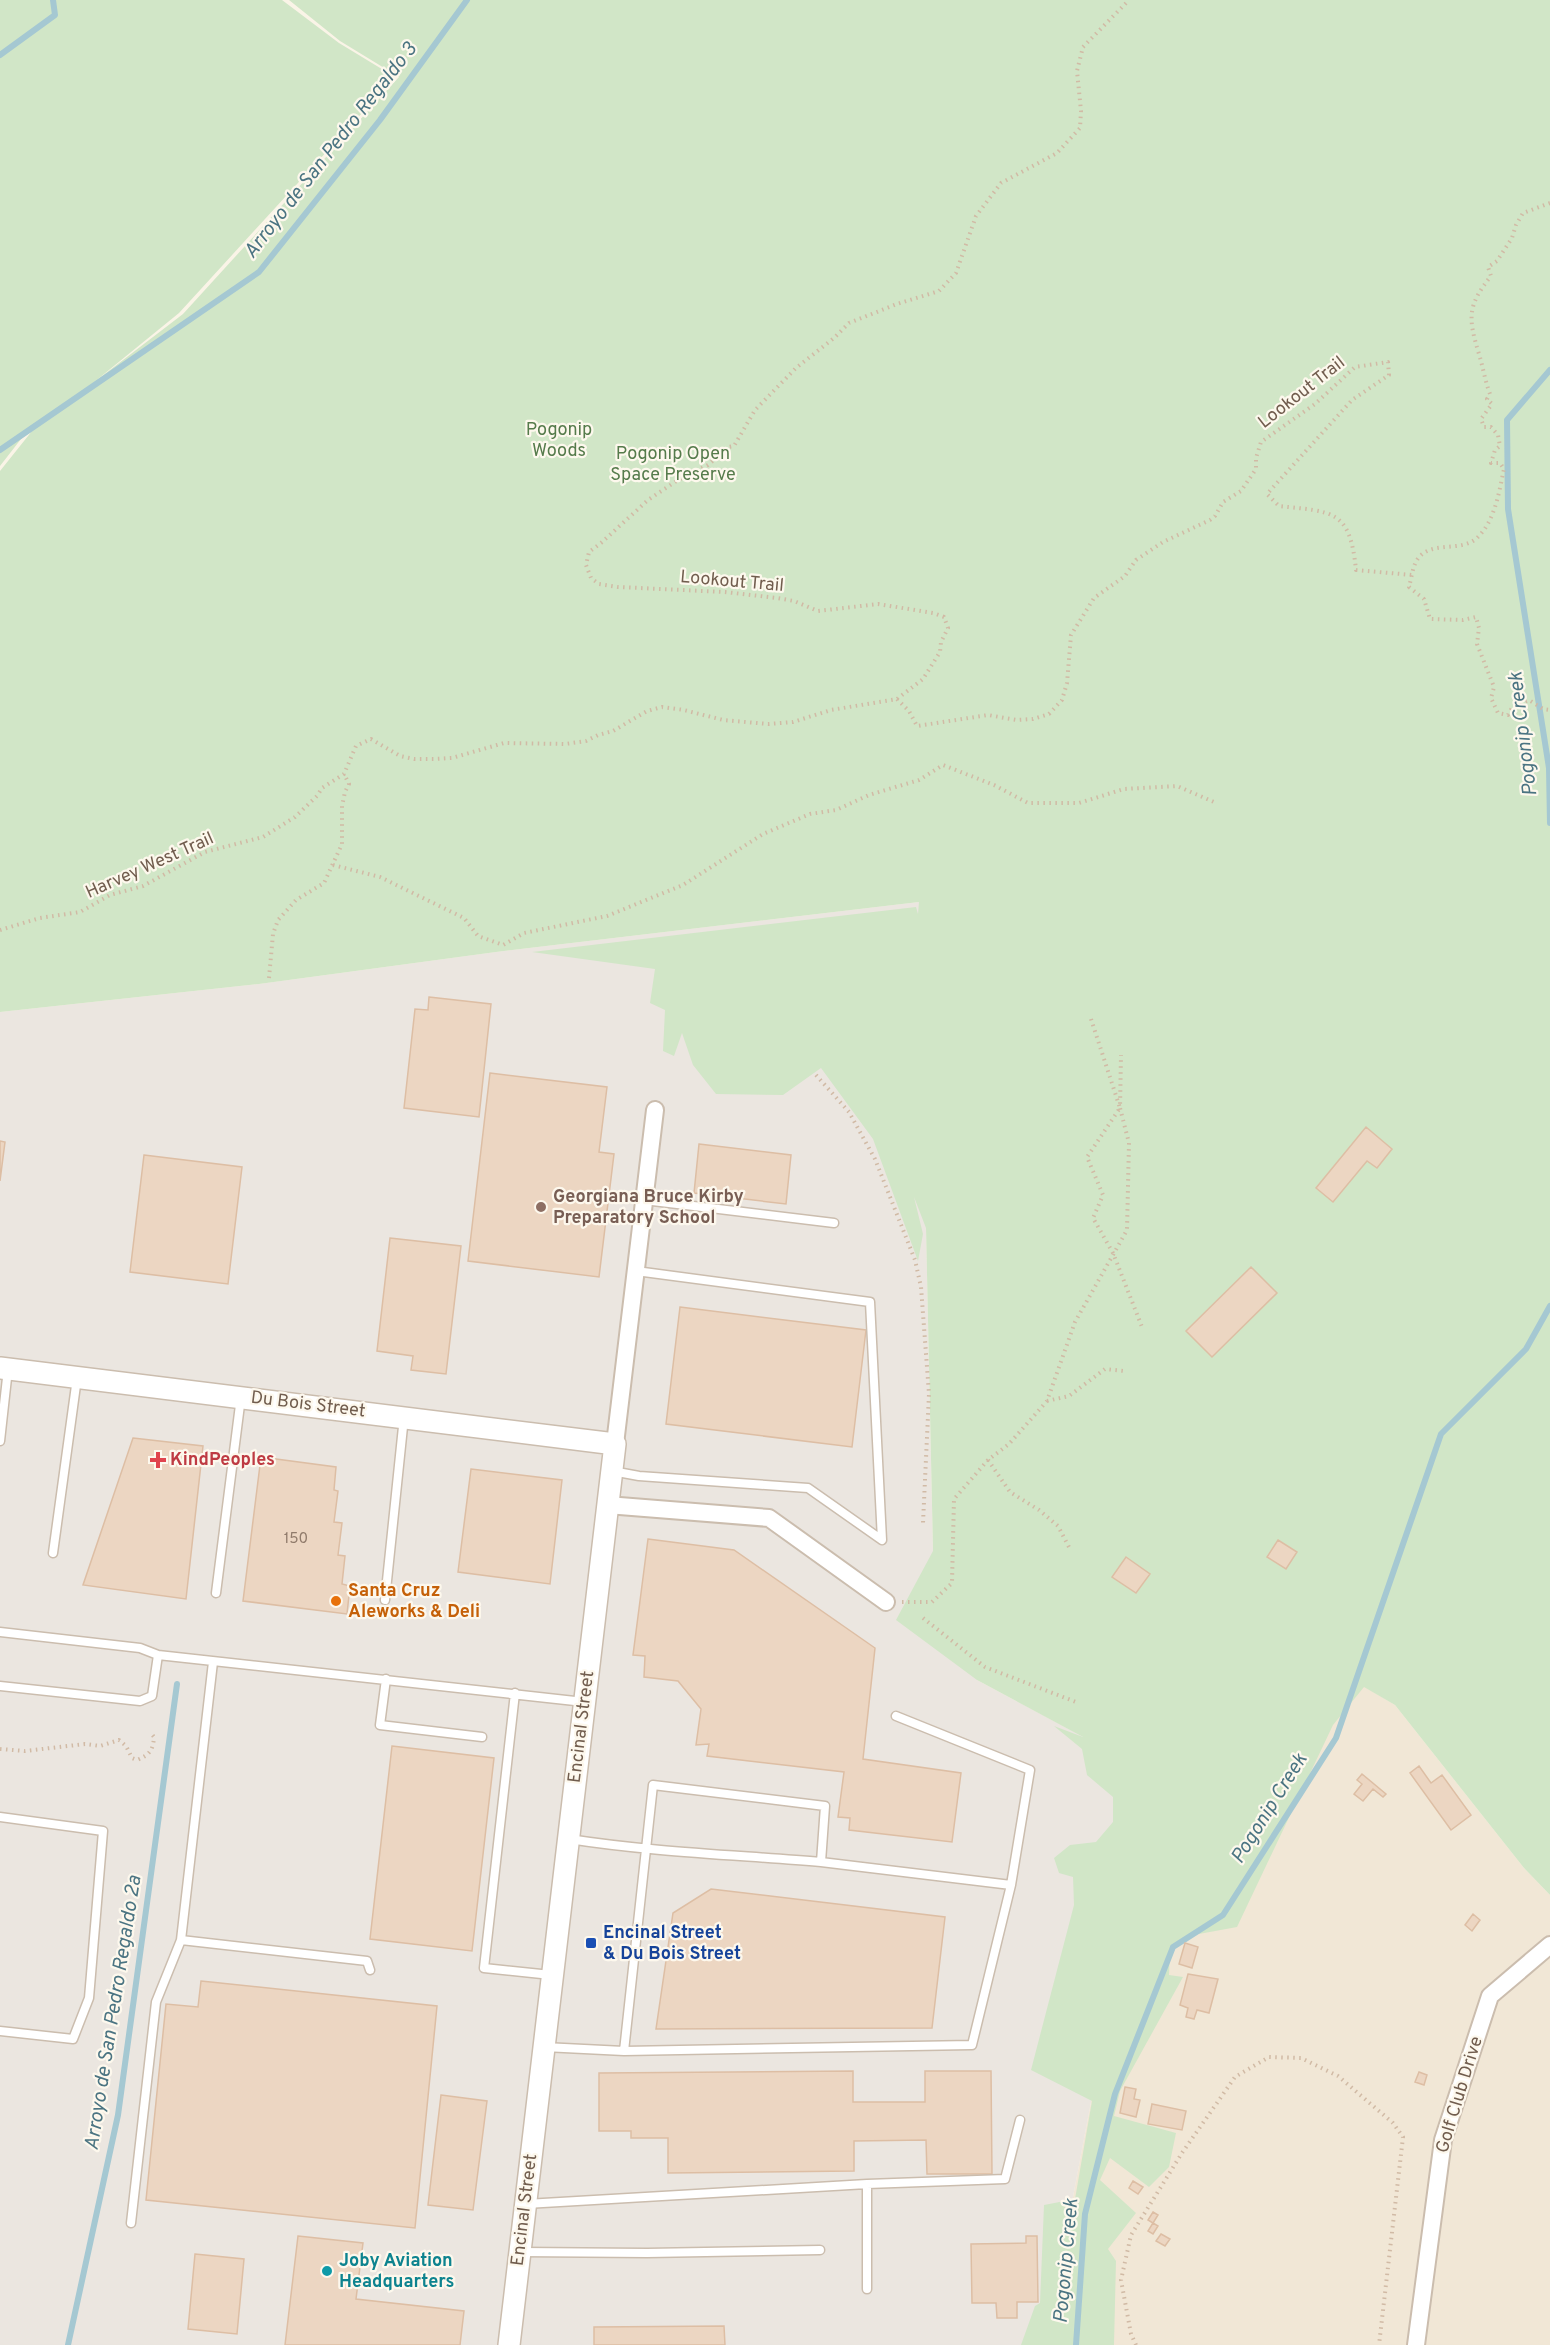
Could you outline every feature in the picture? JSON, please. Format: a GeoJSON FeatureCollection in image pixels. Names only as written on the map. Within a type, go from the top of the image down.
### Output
{"type":"FeatureCollection","features":[{"type":"Feature","properties":{"kind":"street","name":"Encinal Street"},"geometry":{"type":"LineString","coordinates":[[509,2345],[655,1110]]}},
{"type":"Feature","properties":{"kind":"street","name":"Du Bois Street"},"geometry":{"type":"LineString","coordinates":[[4,1369],[615,1444]]}},
{"type":"Feature","properties":{"kind":"street"},"geometry":{"type":"LineString","coordinates":[[607,1505],[769,1518],[886,1602]]}},
{"type":"Feature","properties":{"kind":"street","name":"Golf Club Drive"},"geometry":{"type":"LineString","coordinates":[[1416,2345],[1443,2140],[1490,1996],[1550,1945]]}},
{"type":"Feature","properties":{"kind":"lane"},"geometry":{"type":"LineString","coordinates":[[644,1200],[834,1223]]}},
{"type":"Feature","properties":{"kind":"lane"},"geometry":{"type":"LineString","coordinates":[[612,1471],[639,1476],[808,1488],[882,1540],[870,1302],[636,1271]]}},
{"type":"Feature","properties":{"kind":"lane"},"geometry":{"type":"LineString","coordinates":[[0,1441],[4,1369]]}},
{"type":"Feature","properties":{"kind":"lane"},"geometry":{"type":"LineString","coordinates":[[53,1553],[77,1377]]}},
{"type":"Feature","properties":{"kind":"lane"},"geometry":{"type":"LineString","coordinates":[[216,1593],[241,1397]]}},
{"type":"Feature","properties":{"kind":"lane"},"geometry":{"type":"LineString","coordinates":[[385,1600],[404,1417]]}},
{"type":"Feature","properties":{"kind":"lane"},"geometry":{"type":"LineString","coordinates":[[0,1632],[140,1648],[158,1655],[213,1662],[585,1702]]}},
{"type":"Feature","properties":{"kind":"lane"},"geometry":{"type":"LineString","coordinates":[[0,1686],[140,1701],[152,1696],[158,1655]]}},
{"type":"Feature","properties":{"kind":"lane"},"geometry":{"type":"LineString","coordinates":[[131,2223],[156,2002],[181,1941],[213,1662]]}},
{"type":"Feature","properties":{"kind":"lane"},"geometry":{"type":"LineString","coordinates":[[386,1679],[380,1725],[482,1737]]}},
{"type":"Feature","properties":{"kind":"lane"},"geometry":{"type":"LineString","coordinates":[[515,1693],[484,1968],[553,1976]]}},
{"type":"Feature","properties":{"kind":"lane"},"geometry":{"type":"LineString","coordinates":[[544,2047],[624,2050],[972,2045],[1011,1885],[1030,1770],[896,1716]]}},
{"type":"Feature","properties":{"kind":"lane"},"geometry":{"type":"LineString","coordinates":[[624,2050],[652,1785],[825,1806],[821,1862]]}},
{"type":"Feature","properties":{"kind":"lane"},"geometry":{"type":"LineString","coordinates":[[0,1817],[103,1831],[89,1998],[73,2039],[0,2031]]}},
{"type":"Feature","properties":{"kind":"lane"},"geometry":{"type":"LineString","coordinates":[[569,1839],[645,1848],[821,1862],[1011,1885]]}},
{"type":"Feature","properties":{"kind":"lane"},"geometry":{"type":"LineString","coordinates":[[181,1941],[367,1961],[370,1970]]}},
{"type":"Feature","properties":{"kind":"lane"},"geometry":{"type":"LineString","coordinates":[[526,2204],[867,2184],[1005,2179],[1020,2120]]}},
{"type":"Feature","properties":{"kind":"lane"},"geometry":{"type":"LineString","coordinates":[[867,2184],[867,2289]]}},
{"type":"Feature","properties":{"kind":"lane"},"geometry":{"type":"LineString","coordinates":[[520,2252],[647,2253],[820,2250]]}},
{"type":"Feature","properties":{"kind":"path","name":"Lookout Trail"},"geometry":{"type":"LineString","coordinates":[[1129,0],[1083,47],[1077,71],[1081,111],[1080,128],[1057,153],[1001,183],[976,216],[956,273],[939,291],[897,304],[849,323],[796,368],[755,411],[734,446],[728,447],[708,465],[678,480],[648,500],[602,543],[589,552],[586,565],[591,578],[599,584],[618,587],[725,592],[777,598],[818,611],[878,604],[933,613],[944,617],[948,628],[933,664],[923,679],[897,699],[909,711],[917,726],[988,715],[1017,720],[1033,719],[1049,714],[1062,700],[1065,692],[1071,635],[1094,598],[1125,576],[1136,560],[1163,542],[1209,520],[1223,502],[1241,491],[1257,469],[1256,458],[1261,442],[1315,404],[1356,367],[1388,362],[1389,375],[1352,400],[1267,494],[1279,506],[1322,510],[1342,521],[1353,544],[1356,570],[1412,575]]}},
{"type":"Feature","properties":{"kind":"path"},"geometry":{"type":"LineString","coordinates":[[1550,202],[1523,213],[1512,238],[1497,261],[1488,267],[1491,276],[1478,293],[1471,310],[1470,324],[1490,394],[1487,399],[1492,404],[1481,419],[1484,427],[1491,427],[1498,435],[1500,446],[1495,450],[1491,463],[1500,463],[1504,469],[1492,515],[1476,539],[1462,546],[1437,548],[1423,553],[1415,564],[1409,587],[1424,599],[1430,619],[1463,620],[1476,617],[1479,628],[1477,644],[1494,687],[1491,698],[1498,713],[1508,715],[1513,706],[1528,700],[1542,709],[1550,710]]}},
{"type":"Feature","properties":{"kind":"path"},"geometry":{"type":"LineString","coordinates":[[269,978],[271,949],[278,920],[296,900],[324,883],[342,844],[342,806],[349,784],[344,774],[356,746],[371,739],[400,756],[414,759],[443,759],[504,743],[565,744],[586,741],[612,731],[647,711],[662,707],[723,720],[768,724],[793,722],[831,710],[897,699]]}},
{"type":"Feature","properties":{"kind":"path"},"geometry":{"type":"LineString","coordinates":[[333,865],[381,877],[464,918],[478,936],[502,945],[524,933],[607,916],[683,885],[763,834],[810,814],[836,810],[869,795],[920,780],[944,765],[994,785],[1028,803],[1079,803],[1124,789],[1177,786],[1214,802]]}},
{"type":"Feature","properties":{"kind":"path","name":"Harvey West Trail"},"geometry":{"type":"LineString","coordinates":[[0,930],[40,918],[80,912],[110,895],[143,886],[205,852],[263,837],[295,817],[322,788],[344,774]]}},
{"type":"Feature","properties":{"kind":"path"},"geometry":{"type":"LineString","coordinates":[[886,1602],[932,1602],[952,1583],[954,1499],[988,1460],[1009,1444],[1047,1401],[1075,1322],[1127,1230],[1129,1143],[1091,1019]]}},
{"type":"Feature","properties":{"kind":"path"},"geometry":{"type":"LineString","coordinates":[[1121,1055],[1120,1108],[1087,1157],[1103,1195],[1093,1218],[1113,1253],[1142,1327]]}},
{"type":"Feature","properties":{"kind":"path"},"geometry":{"type":"LineString","coordinates":[[816,1075],[849,1112],[875,1159],[915,1260],[921,1287],[929,1394],[923,1523]]}},
{"type":"Feature","properties":{"kind":"path"},"geometry":{"type":"LineString","coordinates":[[1047,1401],[1070,1396],[1105,1369],[1124,1371]]}},
{"type":"Feature","properties":{"kind":"path"},"geometry":{"type":"LineString","coordinates":[[988,1460],[1010,1492],[1040,1510],[1059,1526],[1071,1551]]}},
{"type":"Feature","properties":{"kind":"path"},"geometry":{"type":"LineString","coordinates":[[923,1618],[984,1667],[1076,1702]]}},
{"type":"Feature","properties":{"kind":"path"},"geometry":{"type":"LineString","coordinates":[[0,1749],[25,1751],[85,1744],[100,1746],[119,1740],[126,1746],[132,1758],[137,1760],[149,1755],[153,1747],[154,1737],[150,1732]]}},
{"type":"Feature","properties":{"kind":"path"},"geometry":{"type":"LineString","coordinates":[[1136,2345],[1131,2334],[1121,2280],[1131,2235],[1182,2153],[1235,2077],[1269,2057],[1301,2058],[1338,2076],[1393,2123],[1403,2138],[1379,2345]]}},
{"type":"Feature","properties":{"kind":"shaded area"},"geometry":{"type":"Polygon","coordinates":[[[919,902],[933,1552],[977,1680],[1091,1741],[1183,1778],[1111,1996],[1045,2345],[0,2345],[0,1012],[259,984],[496,952],[919,902]]]}},
{"type":"Feature","properties":{"kind":"shaded area"},"geometry":{"type":"Polygon","coordinates":[[[1292,1664],[1329,1665],[1395,1705],[1524,1868],[1550,1895],[1550,2345],[1045,2345],[1111,1996],[1192,1752],[1264,1707],[1292,1664]]]}},
{"type":"Feature","properties":{"kind":"green space","name":"Pogonip Open Space Preserve"},"geometry":{"type":"Polygon","coordinates":[[[0,0],[282,0],[339,43],[395,77],[179,313],[93,383],[183,314],[399,77],[340,41],[289,0],[1550,0],[1550,1895],[1524,1868],[1395,1705],[1364,1687],[1333,1725],[1237,1927],[1188,1936],[1170,1949],[1169,1975],[1183,1977],[1120,2091],[1114,2116],[1176,2133],[1169,2167],[1149,2187],[1110,2158],[1100,2180],[1136,2213],[1108,2249],[1116,2261],[1114,2345],[1021,2345],[1035,2306],[1040,2303],[1044,2205],[1075,2199],[1092,2101],[1031,2070],[1074,1905],[1073,1877],[1059,1873],[1054,1858],[1070,1845],[1096,1842],[1113,1822],[1113,1797],[1087,1775],[1082,1749],[1054,1726],[1083,1737],[977,1680],[896,1620],[933,1551],[926,1228],[914,1197],[923,1234],[918,1261],[873,1139],[821,1068],[783,1095],[716,1094],[693,1065],[682,1033],[674,1056],[663,1051],[665,1010],[650,1003],[655,969],[532,952],[916,907],[918,914],[919,902],[496,952],[259,984],[0,1012],[0,471],[32,431],[21,439],[0,466],[0,0]]]}},
{"type":"Feature","properties":{"kind":"building"},"geometry":{"type":"Polygon","coordinates":[[[429,997],[491,1004],[479,1117],[404,1108],[415,1009],[428,1010],[429,997]]]}},
{"type":"Feature","properties":{"kind":"building","name":"Georgiana Bruce Kirby Preparatory School"},"geometry":{"type":"Polygon","coordinates":[[[490,1073],[607,1087],[599,1152],[614,1154],[599,1277],[468,1261],[490,1073]]]}},
{"type":"Feature","properties":{"kind":"building"},"geometry":{"type":"Polygon","coordinates":[[[1366,1127],[1392,1149],[1377,1168],[1367,1161],[1333,1202],[1316,1188],[1366,1127]]]}},
{"type":"Feature","properties":{"kind":"building"},"geometry":{"type":"Polygon","coordinates":[[[0,1141],[5,1142],[0,1181],[0,1141]]]}},
{"type":"Feature","properties":{"kind":"building"},"geometry":{"type":"Polygon","coordinates":[[[699,1144],[791,1155],[786,1204],[694,1193],[699,1144]]]}},
{"type":"Feature","properties":{"kind":"building"},"geometry":{"type":"Polygon","coordinates":[[[144,1155],[242,1167],[228,1284],[130,1272],[144,1155]]]}},
{"type":"Feature","properties":{"kind":"building"},"geometry":{"type":"Polygon","coordinates":[[[390,1238],[461,1246],[446,1374],[411,1370],[413,1356],[377,1351],[390,1238]]]}},
{"type":"Feature","properties":{"kind":"building"},"geometry":{"type":"Polygon","coordinates":[[[1251,1267],[1277,1293],[1212,1357],[1186,1331],[1251,1267]]]}},
{"type":"Feature","properties":{"kind":"building"},"geometry":{"type":"Polygon","coordinates":[[[680,1307],[866,1330],[852,1447],[666,1424],[680,1307]]]}},
{"type":"Feature","properties":{"kind":"building"},"geometry":{"type":"Polygon","coordinates":[[[133,1438],[203,1446],[186,1599],[83,1585],[133,1438]]]}},
{"type":"Feature","properties":{"kind":"building"},"geometry":{"type":"Polygon","coordinates":[[[261,1457],[336,1467],[334,1490],[338,1491],[334,1522],[342,1523],[338,1555],[345,1556],[342,1584],[350,1586],[347,1614],[243,1601],[261,1457]]]}},
{"type":"Feature","properties":{"kind":"building"},"geometry":{"type":"Polygon","coordinates":[[[471,1469],[562,1480],[550,1584],[458,1572],[471,1469]]]}},
{"type":"Feature","properties":{"kind":"building"},"geometry":{"type":"Polygon","coordinates":[[[648,1539],[734,1550],[875,1648],[863,1759],[961,1773],[952,1842],[849,1830],[850,1818],[838,1817],[844,1772],[707,1756],[709,1744],[696,1745],[701,1709],[678,1681],[644,1677],[645,1656],[633,1655],[648,1539]]]}},
{"type":"Feature","properties":{"kind":"building"},"geometry":{"type":"Polygon","coordinates":[[[1278,1540],[1297,1552],[1286,1569],[1267,1557],[1278,1540]]]}},
{"type":"Feature","properties":{"kind":"building"},"geometry":{"type":"Polygon","coordinates":[[[1126,1557],[1150,1574],[1136,1593],[1112,1577],[1126,1557]]]}},
{"type":"Feature","properties":{"kind":"building"},"geometry":{"type":"Polygon","coordinates":[[[392,1746],[494,1758],[472,1951],[370,1939],[392,1746]]]}},
{"type":"Feature","properties":{"kind":"building"},"geometry":{"type":"Polygon","coordinates":[[[1419,1766],[1431,1783],[1442,1775],[1471,1815],[1451,1830],[1410,1773],[1419,1766]]]}},
{"type":"Feature","properties":{"kind":"building"},"geometry":{"type":"Polygon","coordinates":[[[1362,1774],[1386,1794],[1383,1797],[1373,1789],[1363,1801],[1354,1794],[1362,1784],[1357,1780],[1362,1774]]]}},
{"type":"Feature","properties":{"kind":"building"},"geometry":{"type":"Polygon","coordinates":[[[711,1889],[945,1917],[932,2028],[656,2029],[673,1913],[711,1889]]]}},
{"type":"Feature","properties":{"kind":"building"},"geometry":{"type":"Polygon","coordinates":[[[1473,1914],[1480,1920],[1472,1931],[1465,1925],[1473,1914]]]}},
{"type":"Feature","properties":{"kind":"building"},"geometry":{"type":"Polygon","coordinates":[[[1185,1943],[1198,1947],[1192,1968],[1179,1964],[1185,1943]]]}},
{"type":"Feature","properties":{"kind":"building"},"geometry":{"type":"Polygon","coordinates":[[[1188,1974],[1218,1979],[1209,2013],[1197,2010],[1194,2019],[1186,2017],[1188,2008],[1180,2005],[1188,1974]]]}},
{"type":"Feature","properties":{"kind":"building"},"geometry":{"type":"Polygon","coordinates":[[[201,1981],[437,2006],[415,2228],[146,2200],[166,2004],[198,2007],[201,1981]]]}},
{"type":"Feature","properties":{"kind":"building"},"geometry":{"type":"Polygon","coordinates":[[[853,2071],[853,2102],[925,2102],[925,2071],[991,2071],[992,2174],[927,2174],[926,2140],[854,2141],[854,2171],[668,2173],[668,2138],[631,2138],[631,2131],[599,2131],[599,2073],[853,2071]]]}},
{"type":"Feature","properties":{"kind":"building"},"geometry":{"type":"Polygon","coordinates":[[[1419,2072],[1427,2075],[1424,2085],[1415,2082],[1419,2072]]]}},
{"type":"Feature","properties":{"kind":"building"},"geometry":{"type":"Polygon","coordinates":[[[1125,2087],[1136,2089],[1134,2099],[1140,2100],[1136,2117],[1120,2113],[1125,2087]]]}},
{"type":"Feature","properties":{"kind":"building"},"geometry":{"type":"Polygon","coordinates":[[[441,2095],[487,2101],[473,2210],[428,2205],[441,2095]]]}},
{"type":"Feature","properties":{"kind":"building"},"geometry":{"type":"Polygon","coordinates":[[[1152,2104],[1186,2111],[1182,2130],[1148,2124],[1152,2104]]]}},
{"type":"Feature","properties":{"kind":"building"},"geometry":{"type":"Polygon","coordinates":[[[1133,2181],[1143,2187],[1138,2194],[1129,2188],[1133,2181]]]}},
{"type":"Feature","properties":{"kind":"building"},"geometry":{"type":"Polygon","coordinates":[[[1153,2212],[1158,2215],[1153,2223],[1148,2220],[1153,2212]]]}},
{"type":"Feature","properties":{"kind":"building"},"geometry":{"type":"Polygon","coordinates":[[[1153,2223],[1158,2226],[1153,2234],[1148,2231],[1153,2223]]]}},
{"type":"Feature","properties":{"kind":"building"},"geometry":{"type":"Polygon","coordinates":[[[1161,2234],[1170,2239],[1165,2246],[1156,2241],[1161,2234]]]}},
{"type":"Feature","properties":{"kind":"building","name":"Joby Aviation Headquarters"},"geometry":{"type":"Polygon","coordinates":[[[298,2236],[363,2243],[356,2299],[464,2311],[460,2345],[285,2345],[298,2236]]]}},
{"type":"Feature","properties":{"kind":"building"},"geometry":{"type":"Polygon","coordinates":[[[1026,2236],[1037,2236],[1038,2302],[1017,2302],[1017,2318],[997,2318],[996,2303],[972,2303],[971,2244],[1026,2243],[1026,2236]]]}},
{"type":"Feature","properties":{"kind":"building"},"geometry":{"type":"Polygon","coordinates":[[[195,2254],[244,2259],[237,2334],[188,2329],[195,2254]]]}},
{"type":"Feature","properties":{"kind":"building"},"geometry":{"type":"Polygon","coordinates":[[[724,2326],[725,2345],[594,2345],[594,2327],[724,2326]]]}},
{"type":"Feature","properties":{"kind":"waterway","name":"Arroyo de San Pedro Regaldo 3"},"geometry":{"type":"LineString","coordinates":[[0,55],[55,15],[53,0]]}},
{"type":"Feature","properties":{"kind":"waterway","name":"Arroyo de San Pedro Regaldo 3"},"geometry":{"type":"LineString","coordinates":[[0,450],[259,272],[380,120],[467,0]]}},
{"type":"Feature","properties":{"kind":"waterway","name":"Pogonip Creek"},"geometry":{"type":"LineString","coordinates":[[1550,370],[1507,420],[1508,509],[1549,768],[1550,823]]}},
{"type":"Feature","properties":{"kind":"waterway","name":"Pogonip Creek"},"geometry":{"type":"LineString","coordinates":[[1076,2345],[1085,2214],[1115,2094],[1173,1947],[1223,1915],[1336,1738],[1441,1434],[1526,1349],[1550,1306]]}},
{"type":"Feature","properties":{"kind":"waterway","name":"Arroyo de San Pedro Regaldo 2a"},"geometry":{"type":"LineString","coordinates":[[68,2345],[118,2115],[177,1684]]}},
{"type":"Feature","properties":{"kind":"place","name":"Georgiana Bruce Kirby Preparatory School"},"geometry":{"type":"Point","coordinates":[541,1207]}},
{"type":"Feature","properties":{"kind":"place","name":"KindPeoples"},"geometry":{"type":"Point","coordinates":[158,1460]}},
{"type":"Feature","properties":{"kind":"place","name":"Santa Cruz Aleworks & Deli"},"geometry":{"type":"Point","coordinates":[336,1601]}},
{"type":"Feature","properties":{"kind":"place","name":"Encinal Street & Du Bois Street"},"geometry":{"type":"Point","coordinates":[591,1943]}},
{"type":"Feature","properties":{"kind":"place","name":"Joby Aviation Headquarters"},"geometry":{"type":"Point","coordinates":[327,2271]}},
{"type":"Feature","properties":{"kind":"park label","name":"Pogonip Woods"},"geometry":{"type":"Point","coordinates":[559,440]}}]}
